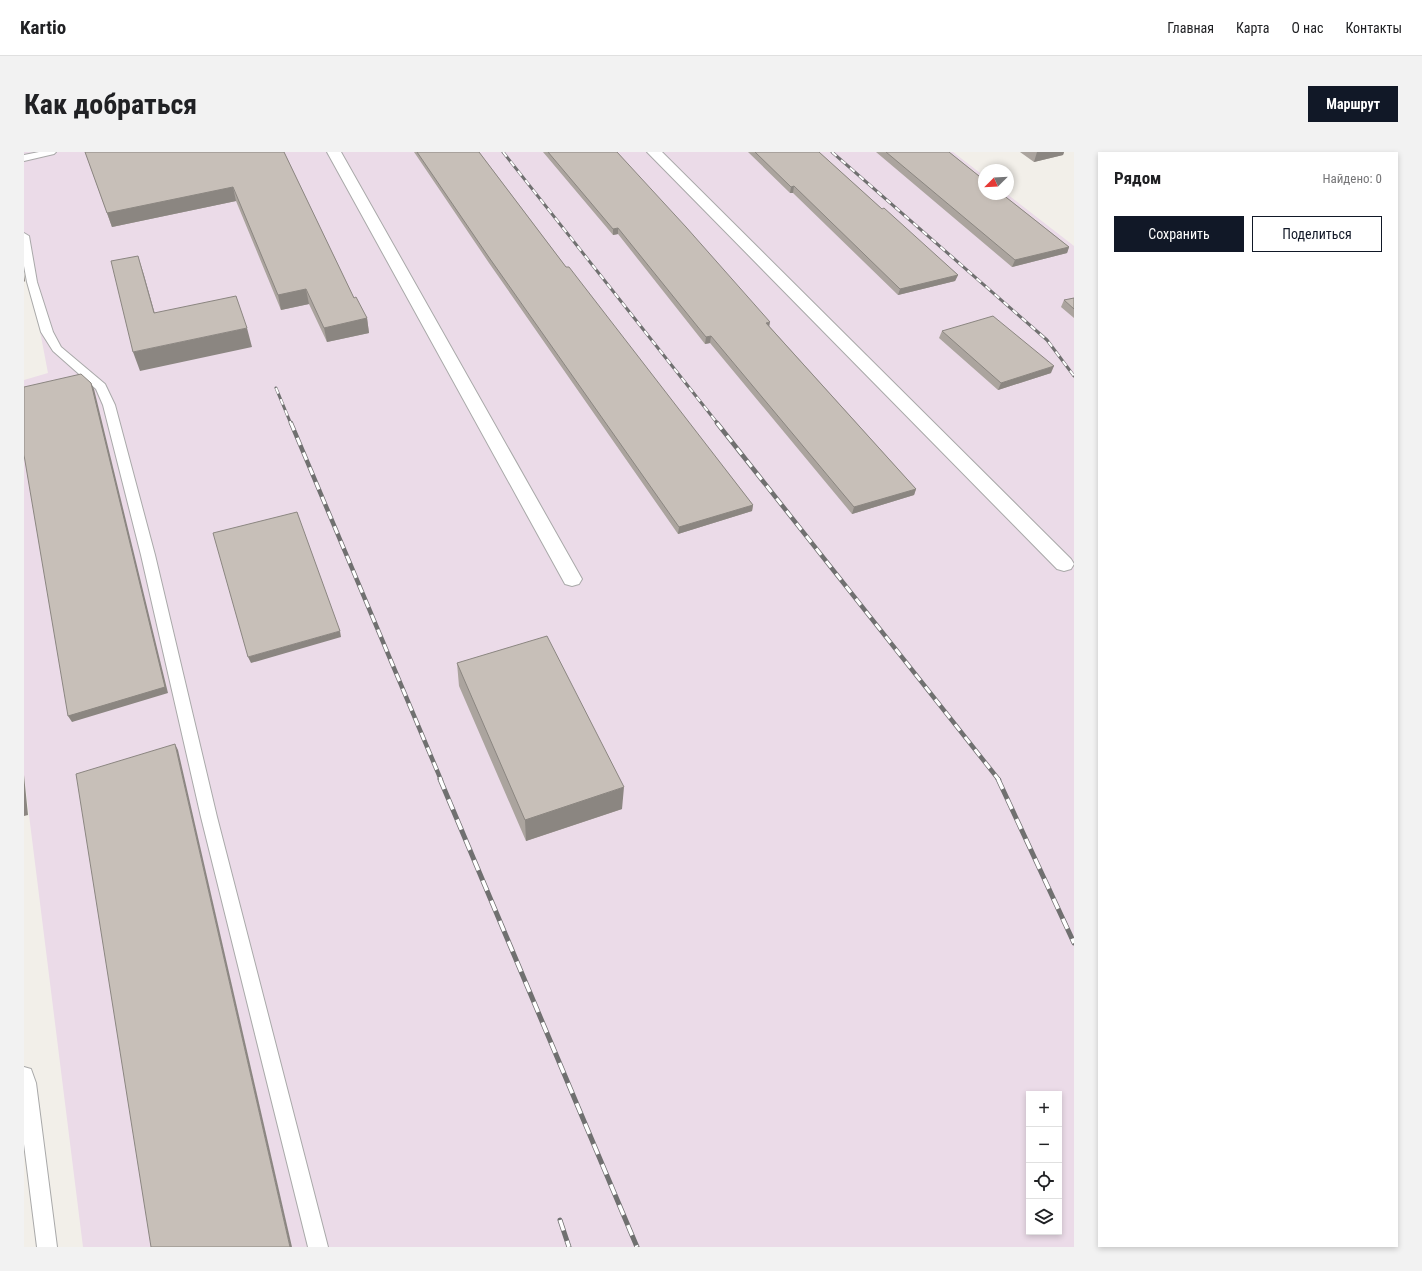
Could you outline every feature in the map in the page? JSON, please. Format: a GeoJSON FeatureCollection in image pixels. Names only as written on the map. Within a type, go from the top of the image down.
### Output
{"type":"FeatureCollection","features":[{"type":"Feature","properties":{"kind":"street"},"geometry":{"type":"LineString","coordinates":[[334,152],[572,579]]}},
{"type":"Feature","properties":{"kind":"street"},"geometry":{"type":"LineString","coordinates":[[654,152],[1064,564]]}},
{"type":"Feature","properties":{"kind":"lane"},"geometry":{"type":"LineString","coordinates":[[24,158],[51,152]]}},
{"type":"Feature","properties":{"kind":"lane"},"geometry":{"type":"LineString","coordinates":[[24,236],[32,282],[46,332],[57,349],[101,387],[108,404],[148,555],[211,825],[318,1247]]}},
{"type":"Feature","properties":{"kind":"lane"},"geometry":{"type":"LineString","coordinates":[[24,1076],[47,1247]]}},
{"type":"Feature","properties":{"kind":"shaded area"},"geometry":{"type":"Polygon","coordinates":[[[24,152],[953,152],[978,171],[978,200],[1014,199],[1074,246],[1074,1247],[83,1247],[24,775],[24,380],[48,373],[24,247],[24,152]]]}},
{"type":"Feature","properties":{"kind":"building"},"geometry":{"type":"Polygon","coordinates":[[[85,152],[284,152],[354,298],[356,297],[367,318],[324,328],[306,289],[278,295],[233,187],[107,213],[85,152]]]}},
{"type":"Feature","properties":{"kind":"building"},"geometry":{"type":"Polygon","coordinates":[[[417,152],[479,152],[566,267],[569,267],[753,505],[679,527],[488,256],[417,152]]]}},
{"type":"Feature","properties":{"kind":"building"},"geometry":{"type":"Polygon","coordinates":[[[548,152],[617,152],[770,322],[766,323],[916,489],[854,507],[711,336],[706,337],[618,228],[613,229],[548,152]]]}},
{"type":"Feature","properties":{"kind":"building"},"geometry":{"type":"Polygon","coordinates":[[[755,152],[819,152],[958,275],[900,289],[794,186],[791,187],[755,152]]]}},
{"type":"Feature","properties":{"kind":"building"},"geometry":{"type":"Polygon","coordinates":[[[886,152],[949,152],[978,175],[978,200],[1010,200],[1069,247],[1015,260],[886,152]]]}},
{"type":"Feature","properties":{"kind":"building"},"geometry":{"type":"Polygon","coordinates":[[[138,256],[154,313],[236,296],[247,328],[133,352],[111,261],[138,256]]]}},
{"type":"Feature","properties":{"kind":"building"},"geometry":{"type":"Polygon","coordinates":[[[1074,298],[1074,309],[1064,300],[1074,298]]]}},
{"type":"Feature","properties":{"kind":"building"},"geometry":{"type":"Polygon","coordinates":[[[993,316],[1054,366],[1001,383],[942,331],[993,316]]]}},
{"type":"Feature","properties":{"kind":"building"},"geometry":{"type":"Polygon","coordinates":[[[81,374],[91,383],[165,687],[68,716],[24,455],[24,387],[81,374]]]}},
{"type":"Feature","properties":{"kind":"building"},"geometry":{"type":"Polygon","coordinates":[[[297,512],[340,631],[248,657],[213,533],[297,512]]]}},
{"type":"Feature","properties":{"kind":"building"},"geometry":{"type":"Polygon","coordinates":[[[547,636],[624,787],[525,820],[457,663],[547,636]]]}},
{"type":"Feature","properties":{"kind":"building"},"geometry":{"type":"Polygon","coordinates":[[[175,744],[290,1247],[151,1247],[76,774],[175,744]]]}},
{"type":"Feature","properties":{"kind":"railway"},"geometry":{"type":"LineString","coordinates":[[503,152],[718,424]]}},
{"type":"Feature","properties":{"kind":"railway"},"geometry":{"type":"LineString","coordinates":[[832,152],[1047,340],[1074,376]]}},
{"type":"Feature","properties":{"kind":"railway"},"geometry":{"type":"LineString","coordinates":[[276,388],[291,424]]}},
{"type":"Feature","properties":{"kind":"railway"},"geometry":{"type":"LineString","coordinates":[[291,423],[441,780]]}},
{"type":"Feature","properties":{"kind":"railway"},"geometry":{"type":"LineString","coordinates":[[717,423],[999,780]]}},
{"type":"Feature","properties":{"kind":"railway"},"geometry":{"type":"LineString","coordinates":[[440,779],[637,1247]]}},
{"type":"Feature","properties":{"kind":"railway"},"geometry":{"type":"LineString","coordinates":[[998,779],[1074,943]]}},
{"type":"Feature","properties":{"kind":"railway"},"geometry":{"type":"LineString","coordinates":[[560,1220],[569,1247]]}}]}
